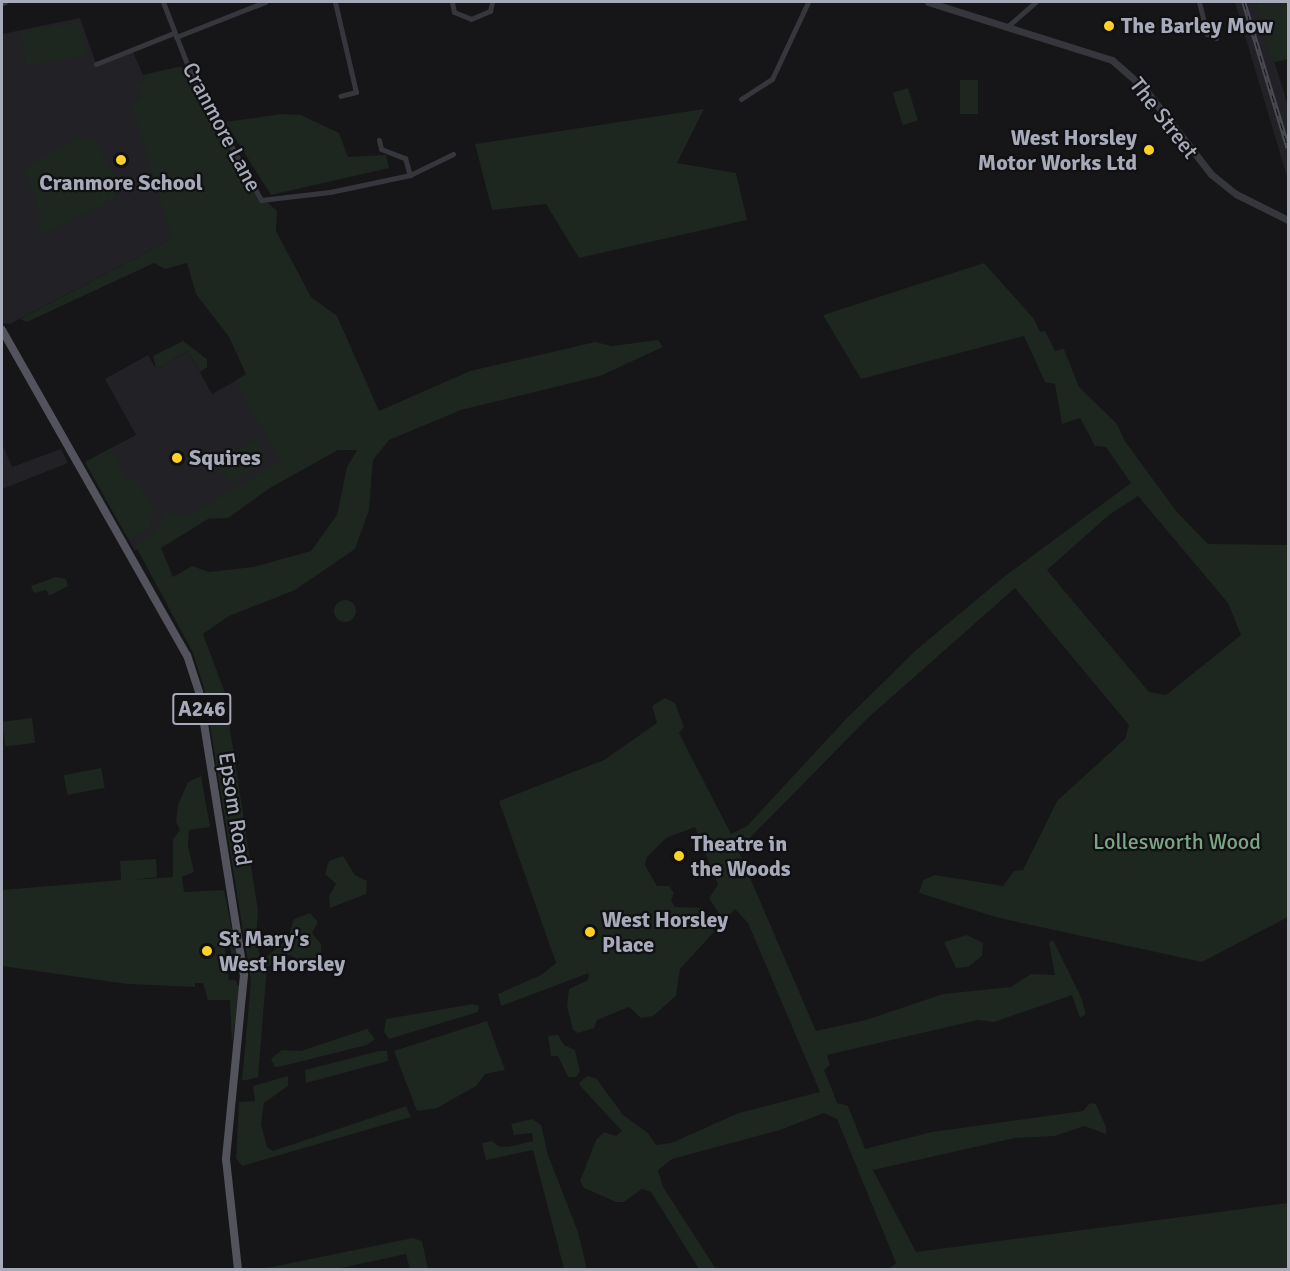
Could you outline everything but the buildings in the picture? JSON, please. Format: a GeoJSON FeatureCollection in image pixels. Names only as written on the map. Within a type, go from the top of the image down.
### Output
{"type":"FeatureCollection","features":[{"type":"Feature","properties":{"kind":"main road","name":"Epsom Road"},"geometry":{"type":"LineString","coordinates":[[2,330],[187,655],[199,693],[244,975],[226,1150],[238,1269]]}},
{"type":"Feature","properties":{"kind":"street","name":"Cranmore Lane"},"geometry":{"type":"LineString","coordinates":[[163,2],[189,69],[261,200],[330,192],[411,175],[453,154]]}},
{"type":"Feature","properties":{"kind":"street"},"geometry":{"type":"LineString","coordinates":[[96,64],[265,2]]}},
{"type":"Feature","properties":{"kind":"street"},"geometry":{"type":"LineString","coordinates":[[335,2],[356,92],[340,96]]}},
{"type":"Feature","properties":{"kind":"street"},"geometry":{"type":"LineString","coordinates":[[452,2],[454,12],[471,19],[490,11],[492,2]]}},
{"type":"Feature","properties":{"kind":"street"},"geometry":{"type":"LineString","coordinates":[[741,99],[772,80],[808,2]]}},
{"type":"Feature","properties":{"kind":"street","name":"The Street"},"geometry":{"type":"LineString","coordinates":[[928,2],[939,3],[1093,51],[1123,68],[1144,88],[1211,174],[1236,194],[1288,220]]}},
{"type":"Feature","properties":{"kind":"street"},"geometry":{"type":"LineString","coordinates":[[1008,26],[1011,19],[1036,2]]}},
{"type":"Feature","properties":{"kind":"street"},"geometry":{"type":"LineString","coordinates":[[1199,2],[1207,34],[1216,38]]}},
{"type":"Feature","properties":{"kind":"street"},"geometry":{"type":"LineString","coordinates":[[379,140],[381,148],[405,158],[411,175]]}},
{"type":"Feature","properties":{"kind":"shaded area"},"geometry":{"type":"Polygon","coordinates":[[[1235,2],[1256,2],[1288,106],[1288,180],[1235,2]]]}},
{"type":"Feature","properties":{"kind":"shaded area","name":"Cranmore School"},"geometry":{"type":"Polygon","coordinates":[[[80,18],[97,66],[133,52],[143,75],[179,67],[172,239],[10,324],[2,323],[2,34],[80,18]]]}},
{"type":"Feature","properties":{"kind":"shaded area"},"geometry":{"type":"Polygon","coordinates":[[[188,351],[212,394],[246,375],[281,461],[135,551],[85,462],[136,435],[105,379],[148,355],[156,369],[188,351]]]}},
{"type":"Feature","properties":{"kind":"shaded area"},"geometry":{"type":"Polygon","coordinates":[[[2,444],[12,467],[61,449],[68,463],[2,489],[2,444]]]}},
{"type":"Feature","properties":{"kind":"green space"},"geometry":{"type":"Polygon","coordinates":[[[1256,2],[1288,2],[1288,59],[1272,63],[1256,2]]]}},
{"type":"Feature","properties":{"kind":"green space"},"geometry":{"type":"Polygon","coordinates":[[[81,22],[86,57],[25,65],[21,30],[81,22]]]}},
{"type":"Feature","properties":{"kind":"green space"},"geometry":{"type":"Polygon","coordinates":[[[179,67],[189,69],[257,193],[277,211],[276,231],[311,297],[337,316],[379,411],[470,371],[595,342],[612,346],[658,340],[663,347],[600,376],[461,410],[389,440],[373,460],[369,510],[355,549],[295,590],[229,616],[203,634],[224,690],[258,911],[256,937],[260,956],[263,960],[288,938],[294,919],[310,913],[318,922],[312,933],[321,944],[321,960],[313,966],[289,955],[267,967],[258,1077],[247,1080],[242,1080],[251,981],[204,688],[193,653],[135,545],[154,532],[165,513],[188,516],[280,461],[235,381],[246,374],[229,337],[196,294],[187,263],[165,269],[154,263],[27,322],[20,319],[172,239],[131,103],[141,98],[136,86],[145,82],[142,75],[179,67]],[[338,450],[270,488],[228,518],[208,519],[161,548],[173,577],[192,566],[209,572],[253,567],[311,551],[337,515],[347,467],[357,450],[338,450]]]}},
{"type":"Feature","properties":{"kind":"green space"},"geometry":{"type":"Polygon","coordinates":[[[960,80],[978,80],[978,114],[960,114],[960,80]]]}},
{"type":"Feature","properties":{"kind":"green space"},"geometry":{"type":"Polygon","coordinates":[[[908,88],[918,121],[903,125],[893,93],[908,88]]]}},
{"type":"Feature","properties":{"kind":"green space"},"geometry":{"type":"Polygon","coordinates":[[[704,109],[677,163],[736,173],[747,220],[579,258],[546,204],[492,210],[475,144],[704,109]]]}},
{"type":"Feature","properties":{"kind":"green space"},"geometry":{"type":"Polygon","coordinates":[[[282,114],[301,115],[339,133],[348,157],[386,155],[389,168],[271,195],[225,122],[282,114]]]}},
{"type":"Feature","properties":{"kind":"green space"},"geometry":{"type":"Polygon","coordinates":[[[79,137],[95,141],[117,179],[114,200],[40,236],[39,209],[24,168],[79,137]]]}},
{"type":"Feature","properties":{"kind":"green space","name":"Lollesworth Wood"},"geometry":{"type":"Polygon","coordinates":[[[984,263],[1034,319],[1040,332],[1045,331],[1055,351],[1064,349],[1079,387],[1117,424],[1125,441],[1176,511],[1208,544],[1288,545],[1288,917],[1202,962],[999,918],[919,893],[923,880],[935,875],[1003,886],[1014,871],[1023,870],[1057,801],[1125,739],[1129,725],[1015,588],[869,717],[738,850],[816,1031],[866,1020],[943,994],[1011,987],[1031,974],[1055,975],[1049,943],[1053,940],[1081,997],[1086,1014],[1080,1018],[1072,995],[994,1022],[978,1020],[827,1055],[830,1065],[824,1070],[837,1103],[848,1106],[865,1149],[932,1132],[1083,1111],[1090,1103],[1096,1104],[1106,1127],[1106,1134],[1084,1126],[1055,1136],[1015,1138],[873,1170],[916,1252],[1288,1203],[1288,1269],[834,1269],[890,1268],[896,1263],[837,1119],[824,1113],[780,1130],[672,1159],[658,1170],[663,1187],[716,1269],[699,1269],[651,1192],[642,1189],[624,1202],[616,1202],[584,1188],[580,1181],[596,1140],[604,1132],[616,1136],[622,1131],[582,1088],[579,1083],[587,1076],[596,1078],[623,1115],[648,1133],[656,1145],[671,1143],[739,1113],[820,1092],[748,923],[735,909],[724,921],[709,898],[718,885],[695,827],[666,838],[647,857],[645,865],[657,886],[669,886],[674,893],[671,901],[675,907],[703,908],[714,932],[680,969],[676,996],[653,1016],[641,1018],[629,1007],[597,1020],[594,1028],[578,1033],[573,1030],[567,1006],[569,989],[588,980],[589,973],[501,1006],[498,994],[541,975],[556,963],[499,801],[604,760],[657,723],[652,706],[665,698],[675,703],[684,727],[679,733],[731,834],[747,826],[846,719],[916,650],[1005,576],[1131,483],[1106,447],[1095,446],[1080,418],[1062,424],[1055,384],[1045,382],[1024,336],[861,379],[823,315],[984,263]],[[1138,496],[1109,515],[1047,570],[1149,692],[1166,695],[1241,635],[1228,603],[1138,496]]]}},
{"type":"Feature","properties":{"kind":"green space"},"geometry":{"type":"Polygon","coordinates":[[[183,341],[207,359],[207,367],[200,372],[188,351],[156,369],[153,356],[183,341]]]}},
{"type":"Feature","properties":{"kind":"green space"},"geometry":{"type":"Polygon","coordinates":[[[257,439],[264,453],[261,465],[230,483],[216,460],[257,439]]]}},
{"type":"Feature","properties":{"kind":"green space"},"geometry":{"type":"Polygon","coordinates":[[[111,448],[127,481],[135,477],[153,509],[150,528],[135,537],[127,537],[85,462],[111,448]]]}},
{"type":"Feature","properties":{"kind":"green space"},"geometry":{"type":"Polygon","coordinates":[[[56,577],[66,579],[68,586],[49,596],[46,590],[34,593],[31,586],[56,577]]]}},
{"type":"Feature","properties":{"kind":"green space"},"geometry":{"type":"Polygon","coordinates":[[[345,600],[353,603],[356,611],[353,619],[345,622],[337,619],[334,611],[337,603],[345,600]]]}},
{"type":"Feature","properties":{"kind":"green space"},"geometry":{"type":"Polygon","coordinates":[[[32,718],[35,743],[5,746],[2,722],[32,718]]]}},
{"type":"Feature","properties":{"kind":"green space"},"geometry":{"type":"Polygon","coordinates":[[[101,768],[105,788],[68,795],[64,775],[101,768]]]}},
{"type":"Feature","properties":{"kind":"green space"},"geometry":{"type":"Polygon","coordinates":[[[201,776],[210,827],[189,830],[188,846],[194,872],[182,877],[184,892],[224,890],[239,964],[234,971],[227,930],[223,932],[229,980],[235,980],[240,988],[232,1043],[230,1000],[208,1000],[203,983],[195,983],[195,987],[127,984],[2,966],[2,890],[121,880],[120,861],[156,859],[157,877],[132,880],[173,877],[173,839],[180,830],[176,822],[178,805],[188,782],[201,776]]]}},
{"type":"Feature","properties":{"kind":"green space"},"geometry":{"type":"Polygon","coordinates":[[[343,856],[355,875],[367,881],[366,894],[330,908],[329,896],[336,884],[325,874],[329,861],[343,856]]]}},
{"type":"Feature","properties":{"kind":"green space"},"geometry":{"type":"Polygon","coordinates":[[[967,935],[983,943],[982,956],[968,967],[956,968],[944,942],[967,935]]]}},
{"type":"Feature","properties":{"kind":"green space"},"geometry":{"type":"Polygon","coordinates":[[[473,1004],[479,1006],[478,1012],[389,1039],[384,1032],[386,1019],[473,1004]]]}},
{"type":"Feature","properties":{"kind":"green space"},"geometry":{"type":"Polygon","coordinates":[[[487,1021],[505,1070],[485,1074],[476,1086],[437,1108],[417,1111],[394,1051],[487,1021]]]}},
{"type":"Feature","properties":{"kind":"green space"},"geometry":{"type":"Polygon","coordinates":[[[367,1029],[375,1039],[367,1045],[283,1066],[275,1067],[271,1059],[282,1050],[301,1051],[367,1029]]]}},
{"type":"Feature","properties":{"kind":"green space"},"geometry":{"type":"Polygon","coordinates":[[[558,1035],[564,1045],[575,1050],[580,1071],[576,1077],[568,1077],[558,1056],[551,1056],[548,1036],[558,1035]]]}},
{"type":"Feature","properties":{"kind":"green space"},"geometry":{"type":"Polygon","coordinates":[[[379,1051],[387,1051],[388,1061],[306,1083],[305,1070],[379,1051]]]}},
{"type":"Feature","properties":{"kind":"green space"},"geometry":{"type":"Polygon","coordinates":[[[288,1076],[288,1086],[264,1103],[261,1124],[267,1147],[273,1151],[406,1106],[411,1117],[242,1166],[236,1158],[239,1102],[255,1101],[253,1086],[288,1076]]]}},
{"type":"Feature","properties":{"kind":"green space"},"geometry":{"type":"Polygon","coordinates":[[[532,1119],[541,1125],[548,1155],[578,1232],[587,1269],[564,1269],[533,1150],[486,1160],[482,1143],[492,1141],[498,1146],[508,1147],[533,1141],[532,1133],[514,1135],[511,1124],[532,1119]]]}},
{"type":"Feature","properties":{"kind":"green space"},"geometry":{"type":"Polygon","coordinates":[[[413,1238],[422,1241],[428,1269],[410,1269],[406,1254],[336,1269],[262,1269],[413,1238]]]}},
{"type":"Feature","properties":{"kind":"railway"},"geometry":{"type":"LineString","coordinates":[[1244,2],[1288,147]]}},
{"type":"Feature","properties":{"kind":"place","name":"The Barley Mow"},"geometry":{"type":"Point","coordinates":[1109,26]}},
{"type":"Feature","properties":{"kind":"place","name":"West Horsley Motor Works Ltd"},"geometry":{"type":"Point","coordinates":[1149,150]}},
{"type":"Feature","properties":{"kind":"place","name":"Cranmore School"},"geometry":{"type":"Point","coordinates":[121,160]}},
{"type":"Feature","properties":{"kind":"place","name":"Squires"},"geometry":{"type":"Point","coordinates":[177,458]}},
{"type":"Feature","properties":{"kind":"place","name":"Theatre in the Woods"},"geometry":{"type":"Point","coordinates":[679,856]}},
{"type":"Feature","properties":{"kind":"place","name":"West Horsley Place"},"geometry":{"type":"Point","coordinates":[590,932]}},
{"type":"Feature","properties":{"kind":"place","name":"St Mary's West Horsley"},"geometry":{"type":"Point","coordinates":[207,951]}}]}
